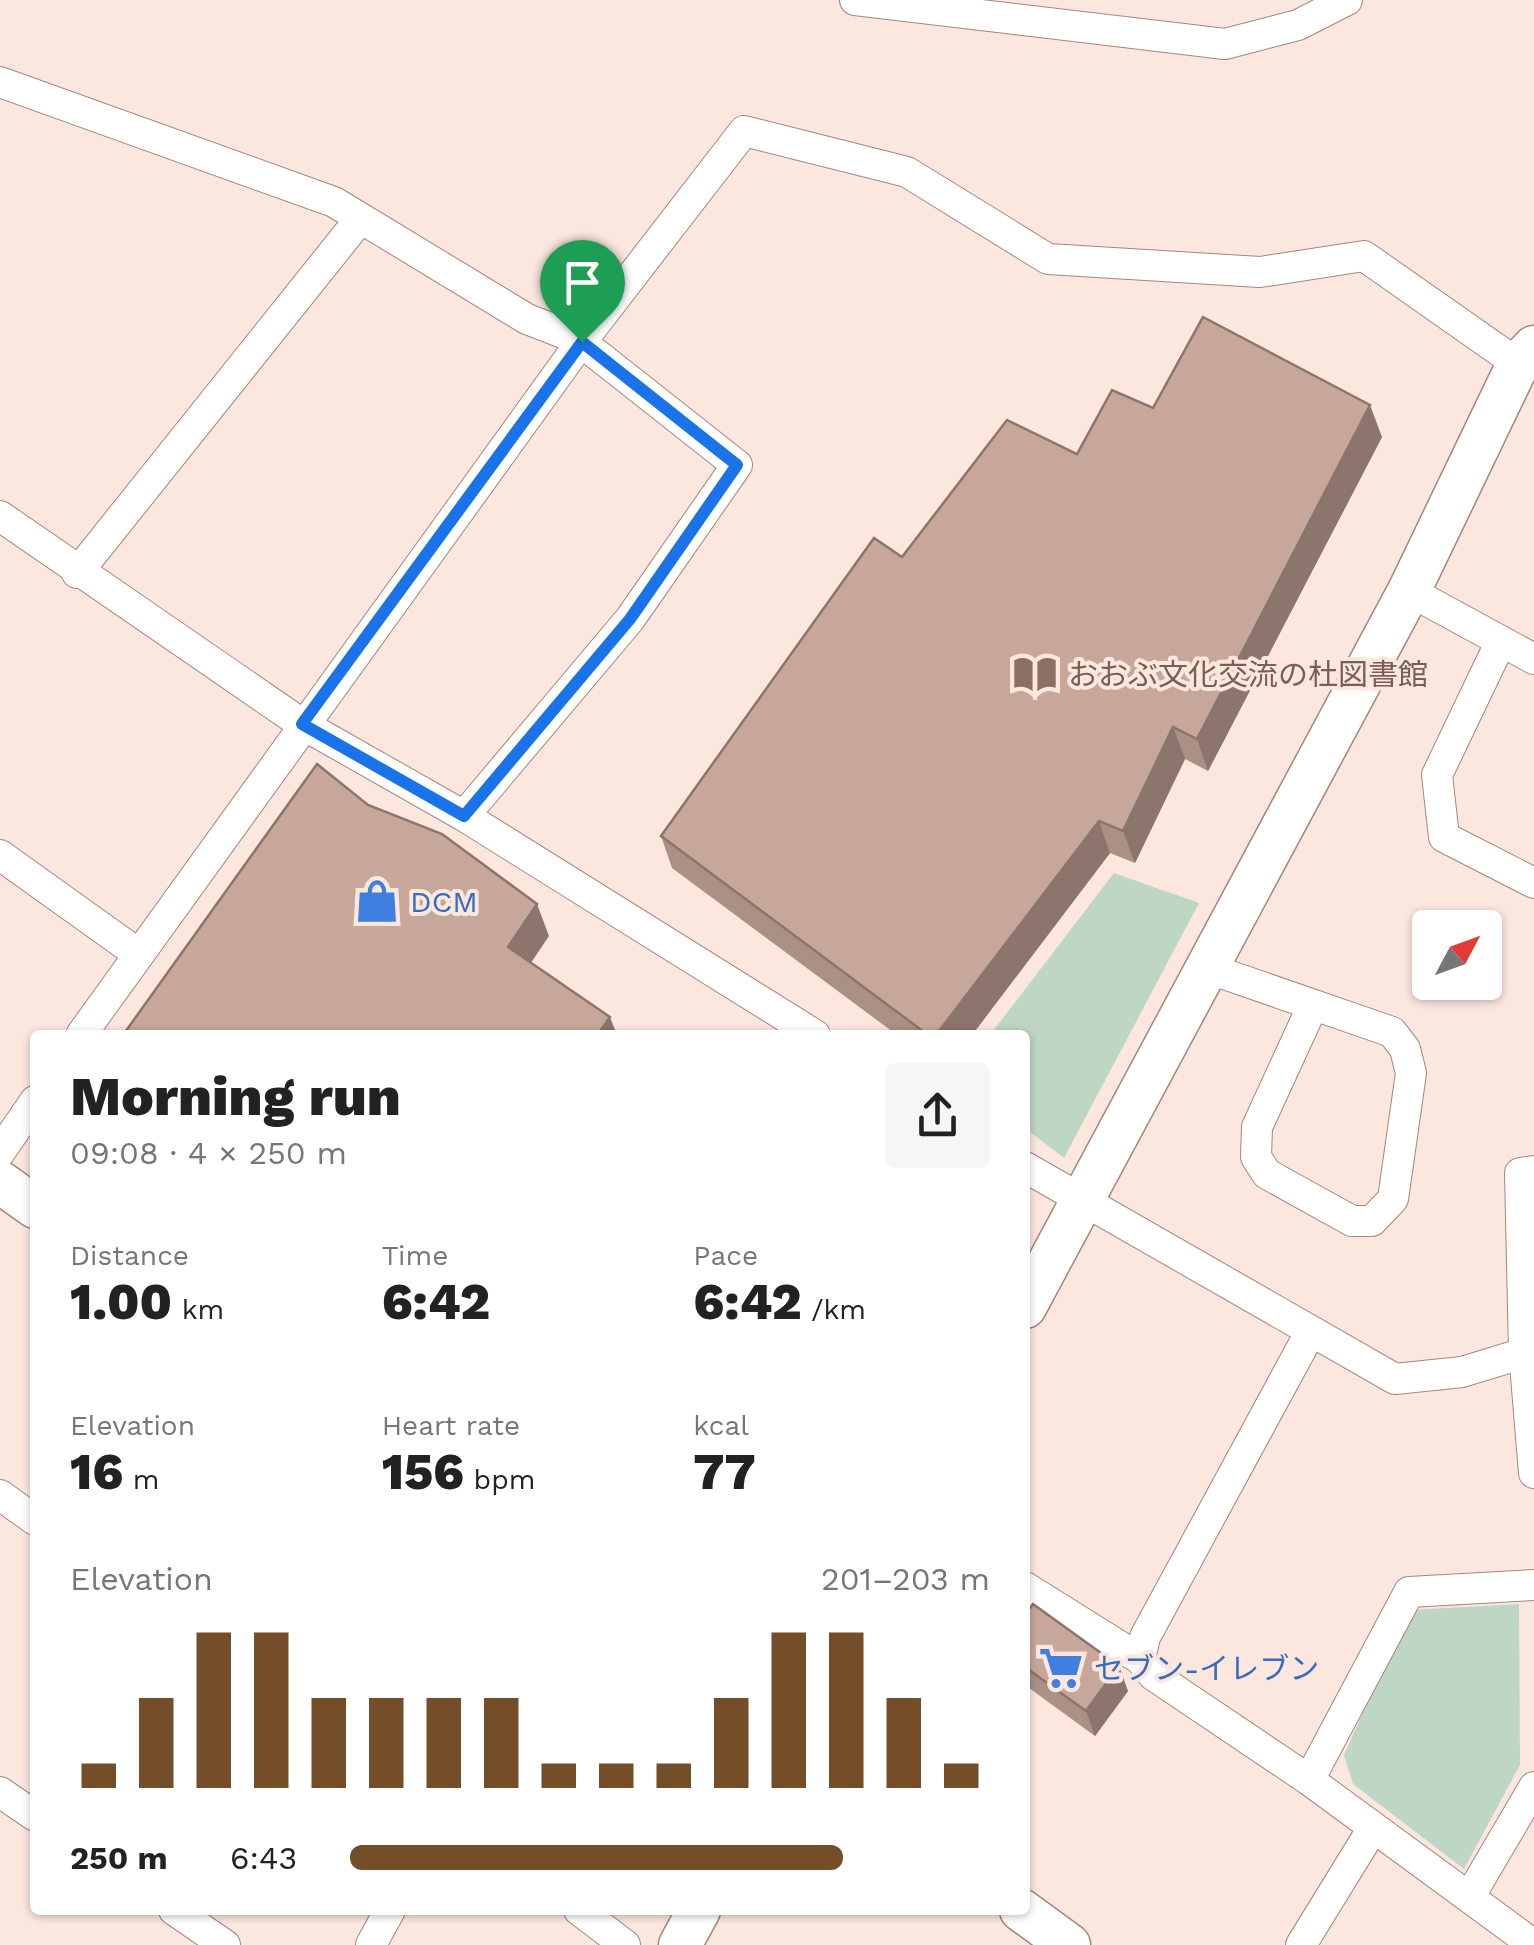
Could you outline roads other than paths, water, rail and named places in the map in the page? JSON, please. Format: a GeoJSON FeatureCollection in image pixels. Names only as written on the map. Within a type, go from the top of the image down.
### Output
{"type":"FeatureCollection","features":[{"type":"Feature","properties":{"kind":"street"},"geometry":{"type":"LineString","coordinates":[[855,0],[1225,44],[1298,25],[1346,0]]}},
{"type":"Feature","properties":{"kind":"street"},"geometry":{"type":"LineString","coordinates":[[0,82],[334,202],[527,319],[582,342],[737,465],[630,619],[464,816]]}},
{"type":"Feature","properties":{"kind":"street"},"geometry":{"type":"LineString","coordinates":[[83,1030],[582,342],[744,131],[907,172],[1048,259],[1260,272],[1364,256],[1526,355],[1409,590],[1030,1298]]}},
{"type":"Feature","properties":{"kind":"street"},"geometry":{"type":"LineString","coordinates":[[78,573],[360,219]]}},
{"type":"Feature","properties":{"kind":"street"},"geometry":{"type":"LineString","coordinates":[[0,516],[302,724],[464,816],[806,1030]]}},
{"type":"Feature","properties":{"kind":"street"},"geometry":{"type":"LineString","coordinates":[[1409,590],[1534,659]]}},
{"type":"Feature","properties":{"kind":"street"},"geometry":{"type":"LineString","coordinates":[[1502,641],[1437,775],[1440,815],[1444,837],[1534,883]]}},
{"type":"Feature","properties":{"kind":"street"},"geometry":{"type":"LineString","coordinates":[[0,855],[137,953]]}},
{"type":"Feature","properties":{"kind":"street"},"geometry":{"type":"LineString","coordinates":[[1207,968],[1392,1032],[1405,1049],[1410,1073],[1393,1199],[1372,1221],[1352,1221],[1267,1174],[1256,1156],[1256,1127],[1313,1005]]}},
{"type":"Feature","properties":{"kind":"street"},"geometry":{"type":"LineString","coordinates":[[0,1152],[30,1108]]}},
{"type":"Feature","properties":{"kind":"street"},"geometry":{"type":"LineString","coordinates":[[1030,1170],[1396,1379],[1462,1372],[1529,1351]]}},
{"type":"Feature","properties":{"kind":"street"},"geometry":{"type":"LineString","coordinates":[[1534,1171],[1520,1173],[1534,1473]]}},
{"type":"Feature","properties":{"kind":"street"},"geometry":{"type":"LineString","coordinates":[[0,1182],[30,1203]]}},
{"type":"Feature","properties":{"kind":"street"},"geometry":{"type":"LineString","coordinates":[[1140,1659],[1146,1637],[1310,1331]]}},
{"type":"Feature","properties":{"kind":"street"},"geometry":{"type":"LineString","coordinates":[[0,1495],[30,1516]]}},
{"type":"Feature","properties":{"kind":"street"},"geometry":{"type":"LineString","coordinates":[[1309,1780],[1410,1592],[1534,1585]]}},
{"type":"Feature","properties":{"kind":"street"},"geometry":{"type":"LineString","coordinates":[[1030,1591],[1140,1659],[1154,1675],[1309,1780],[1534,1945]]}},
{"type":"Feature","properties":{"kind":"street"},"geometry":{"type":"LineString","coordinates":[[1470,1896],[1534,1787]]}},
{"type":"Feature","properties":{"kind":"street"},"geometry":{"type":"LineString","coordinates":[[0,1792],[30,1813]]}},
{"type":"Feature","properties":{"kind":"street"},"geometry":{"type":"LineString","coordinates":[[1301,1945],[1373,1828]]}},
{"type":"Feature","properties":{"kind":"street"},"geometry":{"type":"LineString","coordinates":[[181,1915],[226,1945]]}},
{"type":"Feature","properties":{"kind":"street"},"geometry":{"type":"LineString","coordinates":[[371,1945],[387,1915]]}},
{"type":"Feature","properties":{"kind":"street"},"geometry":{"type":"LineString","coordinates":[[586,1915],[625,1945]]}},
{"type":"Feature","properties":{"kind":"street"},"geometry":{"type":"LineString","coordinates":[[680,1945],[695,1915]]}},
{"type":"Feature","properties":{"kind":"street"},"geometry":{"type":"LineString","coordinates":[[1028,1915],[1069,1945]]}},
{"type":"Feature","properties":{"kind":"place","name":"おおぶ文化交流の杜図書館"},"geometry":{"type":"Point","coordinates":[1035,674]}},
{"type":"Feature","properties":{"kind":"place","name":"DCM"},"geometry":{"type":"Point","coordinates":[377,901]}},
{"type":"Feature","properties":{"kind":"place","name":"セブン-イレブン"},"geometry":{"type":"Point","coordinates":[1061,1668]}}]}
